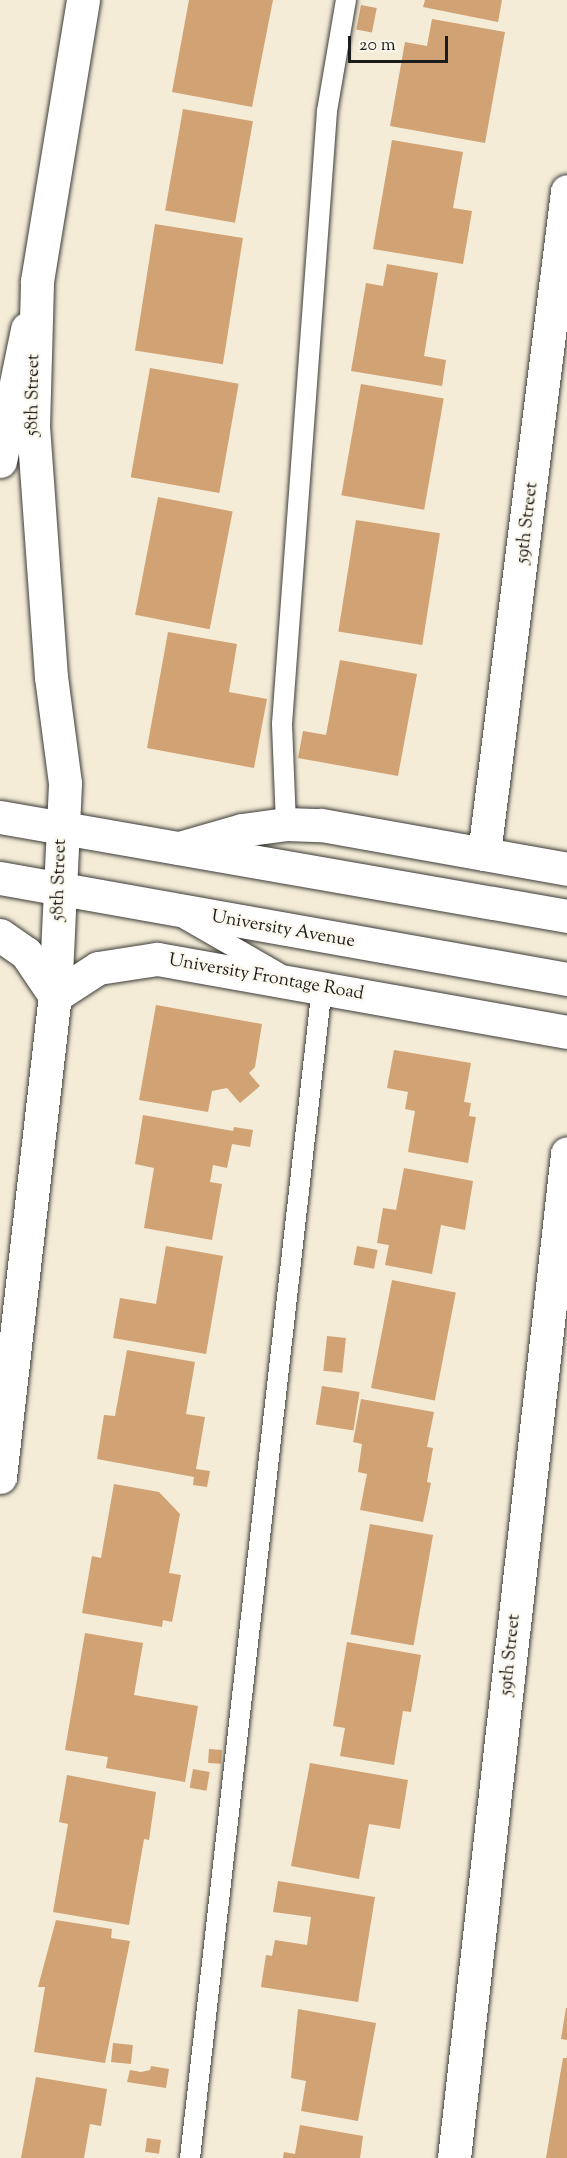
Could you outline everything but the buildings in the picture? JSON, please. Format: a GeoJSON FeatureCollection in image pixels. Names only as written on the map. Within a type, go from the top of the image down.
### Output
{"type":"FeatureCollection","features":[{"type":"Feature","properties":{"kind":"street","name":"58th Street"},"geometry":{"type":"LineString","coordinates":[[0,461],[37,281],[83,0]]}},
{"type":"Feature","properties":{"kind":"street","name":"59th Street"},"geometry":{"type":"LineString","coordinates":[[484,854],[567,191]]}},
{"type":"Feature","properties":{"kind":"street","name":"58th Street"},"geometry":{"type":"LineString","coordinates":[[0,1478],[55,996],[64,783],[51,677],[33,427],[37,281]]}},
{"type":"Feature","properties":{"kind":"street"},"geometry":{"type":"LineString","coordinates":[[0,817],[567,916]]}},
{"type":"Feature","properties":{"kind":"street"},"geometry":{"type":"LineString","coordinates":[[179,848],[242,830],[286,824],[321,825],[567,869]]}},
{"type":"Feature","properties":{"kind":"street","name":"University Avenue"},"geometry":{"type":"LineString","coordinates":[[0,878],[567,979]]}},
{"type":"Feature","properties":{"kind":"street"},"geometry":{"type":"LineString","coordinates":[[0,935],[26,953],[55,996]]}},
{"type":"Feature","properties":{"kind":"street","name":"University Frontage Road"},"geometry":{"type":"LineString","coordinates":[[55,996],[98,968],[138,960],[157,959],[308,984],[567,1032]]}},
{"type":"Feature","properties":{"kind":"street","name":"59th Street"},"geometry":{"type":"LineString","coordinates":[[454,2158],[567,1153]]}},
{"type":"Feature","properties":{"kind":"lane"},"geometry":{"type":"LineString","coordinates":[[286,824],[282,724],[285,677],[327,111],[346,0]]}},
{"type":"Feature","properties":{"kind":"lane"},"geometry":{"type":"LineString","coordinates":[[167,909],[308,984],[190,2158]]}}]}
